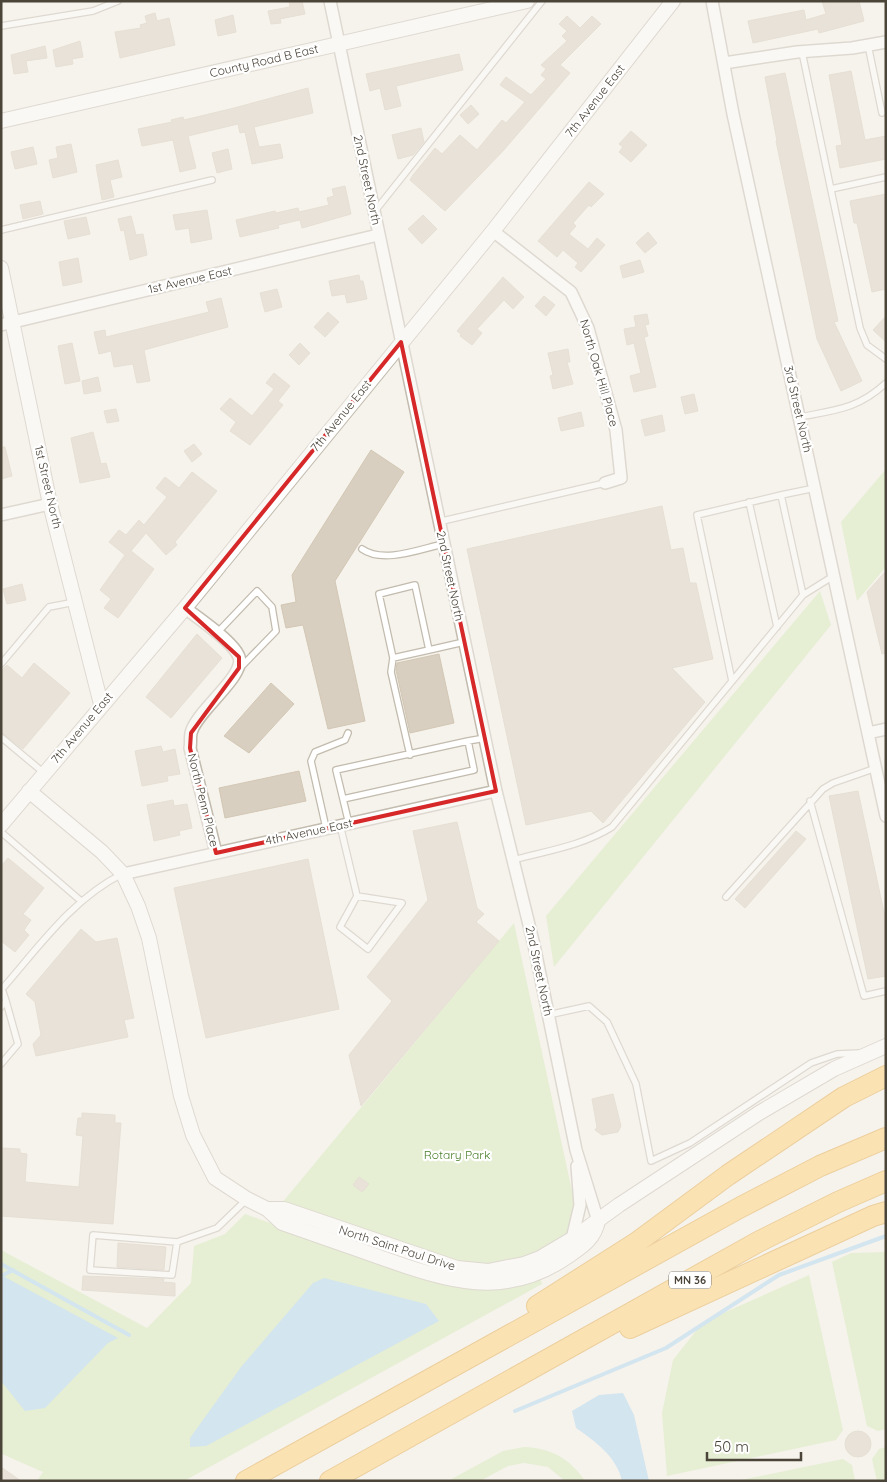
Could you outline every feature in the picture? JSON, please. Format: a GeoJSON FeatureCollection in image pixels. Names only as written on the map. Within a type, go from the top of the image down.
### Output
{"type":"FeatureCollection","features":[{"type":"Feature","properties":{"kind":"highway"},"geometry":{"type":"LineString","coordinates":[[478,1353],[544,1301],[636,1243],[728,1175],[844,1098],[886,1076]]}},
{"type":"Feature","properties":{"kind":"highway"},"geometry":{"type":"LineString","coordinates":[[246,1481],[773,1190],[886,1138]]}},
{"type":"Feature","properties":{"kind":"highway","name":"MN 36"},"geometry":{"type":"LineString","coordinates":[[330,1481],[758,1242],[838,1202],[886,1181]]}},
{"type":"Feature","properties":{"kind":"highway"},"geometry":{"type":"LineString","coordinates":[[498,1387],[872,1216],[886,1212]]}},
{"type":"Feature","properties":{"kind":"street","name":"2nd Street North"},"geometry":{"type":"LineString","coordinates":[[330,1],[496,791],[548,1015],[576,1150],[598,1221]]}},
{"type":"Feature","properties":{"kind":"street","name":"County Road B East"},"geometry":{"type":"LineString","coordinates":[[1,121],[527,1]]}},
{"type":"Feature","properties":{"kind":"street","name":"7th Avenue East"},"geometry":{"type":"LineString","coordinates":[[1,825],[101,704],[185,608],[493,231],[673,1]]}},
{"type":"Feature","properties":{"kind":"street","name":"3rd Street North"},"geometry":{"type":"LineString","coordinates":[[712,1],[886,816]]}},
{"type":"Feature","properties":{"kind":"street"},"geometry":{"type":"LineString","coordinates":[[724,63],[802,52],[868,46],[886,42]]}},
{"type":"Feature","properties":{"kind":"street","name":"North Oak Hill Place"},"geometry":{"type":"LineString","coordinates":[[493,231],[571,292],[588,328],[616,430],[621,478],[605,483]]}},
{"type":"Feature","properties":{"kind":"street","name":"1st Avenue East"},"geometry":{"type":"LineString","coordinates":[[7,324],[378,235]]}},
{"type":"Feature","properties":{"kind":"street","name":"1st Street North"},"geometry":{"type":"LineString","coordinates":[[1,268],[7,324],[101,704]]}},
{"type":"Feature","properties":{"kind":"street"},"geometry":{"type":"LineString","coordinates":[[1,515],[50,504]]}},
{"type":"Feature","properties":{"kind":"street"},"geometry":{"type":"LineString","coordinates":[[185,608],[232,647],[239,657],[239,668]]}},
{"type":"Feature","properties":{"kind":"street","name":"North Penn Place"},"geometry":{"type":"LineString","coordinates":[[216,853],[190,748],[191,733],[197,720],[239,668]]}},
{"type":"Feature","properties":{"kind":"street"},"geometry":{"type":"LineString","coordinates":[[868,733],[886,729]]}},
{"type":"Feature","properties":{"kind":"street","name":"North Saint Paul Drive"},"geometry":{"type":"LineString","coordinates":[[29,790],[102,852],[123,874],[138,906],[149,938],[181,1096],[193,1135],[215,1178],[247,1199],[267,1209],[282,1223],[437,1277],[473,1284],[511,1281],[546,1269],[586,1244],[596,1231],[598,1221]]}},
{"type":"Feature","properties":{"kind":"street","name":"4th Avenue East"},"geometry":{"type":"LineString","coordinates":[[123,874],[496,791]]}},
{"type":"Feature","properties":{"kind":"street"},"geometry":{"type":"LineString","coordinates":[[598,1221],[758,1112],[834,1069],[886,1046]]}},
{"type":"Feature","properties":{"kind":"street","name":"2nd Street North"},"geometry":{"type":"LineString","coordinates":[[572,1240],[580,1205],[576,1150]]}},
{"type":"Feature","properties":{"kind":"street","name":"North Saint Paul Drive"},"geometry":{"type":"LineString","coordinates":[[267,1209],[284,1209],[441,1264],[473,1270],[488,1270],[524,1264],[540,1258],[572,1240],[598,1221]]}},
{"type":"Feature","properties":{"kind":"lane"},"geometry":{"type":"LineString","coordinates":[[1,26],[93,11],[118,1]]}},
{"type":"Feature","properties":{"kind":"lane"},"geometry":{"type":"LineString","coordinates":[[374,213],[542,1]]}},
{"type":"Feature","properties":{"kind":"lane"},"geometry":{"type":"LineString","coordinates":[[868,46],[882,112]]}},
{"type":"Feature","properties":{"kind":"lane"},"geometry":{"type":"LineString","coordinates":[[802,52],[860,328],[867,345],[886,360]]}},
{"type":"Feature","properties":{"kind":"lane"},"geometry":{"type":"LineString","coordinates":[[830,189],[886,177]]}},
{"type":"Feature","properties":{"kind":"lane"},"geometry":{"type":"LineString","coordinates":[[1,230],[212,180]]}},
{"type":"Feature","properties":{"kind":"lane"},"geometry":{"type":"LineString","coordinates":[[800,417],[849,407],[870,398],[886,383]]}},
{"type":"Feature","properties":{"kind":"lane"},"geometry":{"type":"LineString","coordinates":[[438,522],[605,483]]}},
{"type":"Feature","properties":{"kind":"lane"},"geometry":{"type":"LineString","coordinates":[[732,681],[697,515],[816,488]]}},
{"type":"Feature","properties":{"kind":"lane"},"geometry":{"type":"LineString","coordinates":[[781,495],[804,595]]}},
{"type":"Feature","properties":{"kind":"lane"},"geometry":{"type":"LineString","coordinates":[[749,502],[776,628]]}},
{"type":"Feature","properties":{"kind":"lane"},"geometry":{"type":"LineString","coordinates":[[362,549],[370,554],[385,556],[443,544]]}},
{"type":"Feature","properties":{"kind":"lane"},"geometry":{"type":"LineString","coordinates":[[513,860],[565,847],[601,834],[612,827],[804,595],[835,575]]}},
{"type":"Feature","properties":{"kind":"lane"},"geometry":{"type":"LineString","coordinates":[[410,755],[391,672],[393,658],[379,594],[415,585],[428,650]]}},
{"type":"Feature","properties":{"kind":"lane"},"geometry":{"type":"LineString","coordinates":[[216,634],[257,591],[272,607],[276,631],[239,668]]}},
{"type":"Feature","properties":{"kind":"lane"},"geometry":{"type":"LineString","coordinates":[[1,664],[49,607],[75,602]]}},
{"type":"Feature","properties":{"kind":"lane"},"geometry":{"type":"LineString","coordinates":[[393,658],[464,642]]}},
{"type":"Feature","properties":{"kind":"lane"},"geometry":{"type":"LineString","coordinates":[[326,828],[311,761],[315,752],[345,740],[348,733]]}},
{"type":"Feature","properties":{"kind":"lane"},"geometry":{"type":"LineString","coordinates":[[1,737],[44,774]]}},
{"type":"Feature","properties":{"kind":"lane"},"geometry":{"type":"LineString","coordinates":[[357,896],[402,903],[368,949],[340,927],[357,896],[344,824],[343,799],[336,770],[485,738]]}},
{"type":"Feature","properties":{"kind":"lane"},"geometry":{"type":"LineString","coordinates":[[343,799],[474,770],[468,741]]}},
{"type":"Feature","properties":{"kind":"lane"},"geometry":{"type":"LineString","coordinates":[[726,897],[810,802],[834,783],[876,768]]}},
{"type":"Feature","properties":{"kind":"lane"},"geometry":{"type":"LineString","coordinates":[[810,802],[864,996],[886,991]]}},
{"type":"Feature","properties":{"kind":"lane"},"geometry":{"type":"LineString","coordinates":[[1,832],[81,901]]}},
{"type":"Feature","properties":{"kind":"lane"},"geometry":{"type":"LineString","coordinates":[[1,1064],[18,1044],[2,989],[81,901],[106,882],[123,874]]}},
{"type":"Feature","properties":{"kind":"lane"},"geometry":{"type":"LineString","coordinates":[[1,1007],[6,1001]]}},
{"type":"Feature","properties":{"kind":"lane"},"geometry":{"type":"LineString","coordinates":[[548,1015],[589,1006],[607,1022],[636,1084],[651,1160],[690,1143],[811,1063],[838,1054],[870,1053]]}},
{"type":"Feature","properties":{"kind":"lane"},"geometry":{"type":"LineString","coordinates":[[177,1242],[172,1275],[90,1270],[93,1236],[177,1242],[218,1228],[247,1199]]}},
{"type":"Feature","properties":{"kind":"highlighted area"},"geometry":{"type":"Polygon","coordinates":[[[401,342],[496,791],[216,853],[190,748],[191,733],[239,668],[239,657],[185,608],[401,342]]]}},
{"type":"Feature","properties":{"kind":"green space"},"geometry":{"type":"Polygon","coordinates":[[[886,469],[886,567],[857,601],[841,522],[886,469]]]}},
{"type":"Feature","properties":{"kind":"green space"},"geometry":{"type":"Polygon","coordinates":[[[820,591],[831,625],[554,967],[546,916],[820,591]]]}},
{"type":"Feature","properties":{"kind":"green space","name":"Rotary Park"},"geometry":{"type":"Polygon","coordinates":[[[514,923],[572,1191],[574,1206],[572,1220],[569,1229],[562,1239],[552,1247],[524,1258],[493,1263],[468,1264],[281,1204],[514,923]]]}},
{"type":"Feature","properties":{"kind":"green space"},"geometry":{"type":"Polygon","coordinates":[[[245,1214],[431,1280],[463,1288],[483,1289],[540,1277],[542,1284],[184,1481],[37,1481],[43,1472],[2,1454],[1,1250],[147,1328],[191,1283],[194,1246],[225,1234],[245,1214]]]}},
{"type":"Feature","properties":{"kind":"green space"},"geometry":{"type":"Polygon","coordinates":[[[886,1252],[886,1429],[878,1431],[867,1426],[832,1262],[851,1253],[886,1252]]]}},
{"type":"Feature","properties":{"kind":"green space"},"geometry":{"type":"Polygon","coordinates":[[[809,1275],[843,1430],[836,1440],[667,1476],[662,1413],[673,1360],[703,1322],[809,1275]]]}},
{"type":"Feature","properties":{"kind":"green space"},"geometry":{"type":"Polygon","coordinates":[[[524,1447],[551,1452],[559,1456],[573,1466],[585,1481],[565,1481],[548,1467],[524,1463],[508,1466],[480,1481],[448,1481],[503,1451],[524,1447]]]}},
{"type":"Feature","properties":{"kind":"green space"},"geometry":{"type":"Polygon","coordinates":[[[886,1447],[886,1481],[877,1481],[872,1459],[879,1449],[886,1447]]]}},
{"type":"Feature","properties":{"kind":"green space"},"geometry":{"type":"Polygon","coordinates":[[[843,1459],[852,1465],[855,1481],[736,1481],[843,1459]]]}},
{"type":"Feature","properties":{"kind":"water"},"geometry":{"type":"Polygon","coordinates":[[[1,1275],[118,1338],[108,1343],[45,1408],[25,1411],[1,1381],[1,1275]]]}},
{"type":"Feature","properties":{"kind":"water"},"geometry":{"type":"Polygon","coordinates":[[[324,1278],[426,1304],[439,1321],[206,1446],[190,1447],[190,1438],[241,1367],[313,1283],[324,1278]]]}},
{"type":"Feature","properties":{"kind":"water"},"geometry":{"type":"Polygon","coordinates":[[[623,1393],[634,1415],[649,1481],[622,1481],[615,1464],[604,1450],[576,1428],[572,1411],[599,1395],[623,1393]]]}},
{"type":"Feature","properties":{"kind":"building"},"geometry":{"type":"Polygon","coordinates":[[[289,1],[302,1],[305,14],[280,19],[281,23],[271,24],[268,11],[290,7],[289,1]]]}},
{"type":"Feature","properties":{"kind":"building"},"geometry":{"type":"Polygon","coordinates":[[[822,1],[859,1],[864,21],[819,33],[818,29],[753,43],[748,21],[804,10],[806,20],[826,14],[822,1]]]}},
{"type":"Feature","properties":{"kind":"building"},"geometry":{"type":"Polygon","coordinates":[[[155,13],[157,21],[169,18],[175,45],[120,58],[115,32],[141,28],[140,25],[147,23],[145,16],[155,13]]]}},
{"type":"Feature","properties":{"kind":"building"},"geometry":{"type":"Polygon","coordinates":[[[233,15],[236,32],[218,36],[215,20],[233,15]]]}},
{"type":"Feature","properties":{"kind":"building"},"geometry":{"type":"Polygon","coordinates":[[[567,16],[580,28],[592,16],[601,24],[560,65],[570,73],[503,151],[445,211],[410,180],[413,175],[435,148],[442,154],[460,135],[477,150],[502,120],[506,123],[525,102],[500,85],[506,77],[531,95],[546,79],[541,75],[546,69],[541,65],[567,41],[562,36],[567,31],[559,24],[567,16]]]}},
{"type":"Feature","properties":{"kind":"building"},"geometry":{"type":"Polygon","coordinates":[[[80,41],[83,57],[72,59],[73,64],[56,67],[53,50],[80,41]]]}},
{"type":"Feature","properties":{"kind":"building"},"geometry":{"type":"Polygon","coordinates":[[[45,46],[47,58],[26,61],[28,72],[14,74],[11,55],[45,46]]]}},
{"type":"Feature","properties":{"kind":"building"},"geometry":{"type":"Polygon","coordinates":[[[459,54],[463,70],[396,86],[401,106],[385,110],[380,88],[370,91],[366,74],[459,54]]]}},
{"type":"Feature","properties":{"kind":"building"},"geometry":{"type":"Polygon","coordinates":[[[851,71],[865,140],[886,136],[886,159],[840,168],[836,146],[842,145],[829,75],[851,71]]]}},
{"type":"Feature","properties":{"kind":"building"},"geometry":{"type":"Polygon","coordinates":[[[785,73],[838,321],[834,322],[862,381],[841,391],[817,339],[776,141],[765,77],[785,73]]]}},
{"type":"Feature","properties":{"kind":"building"},"geometry":{"type":"Polygon","coordinates":[[[308,88],[313,113],[254,127],[259,147],[280,144],[283,158],[252,164],[245,132],[240,133],[238,124],[188,136],[196,168],[180,172],[173,140],[142,146],[138,129],[172,122],[171,120],[183,117],[184,120],[234,108],[308,88]]]}},
{"type":"Feature","properties":{"kind":"building"},"geometry":{"type":"Polygon","coordinates":[[[471,105],[479,114],[468,124],[460,115],[471,105]]]}},
{"type":"Feature","properties":{"kind":"building"},"geometry":{"type":"Polygon","coordinates":[[[421,128],[424,142],[413,155],[398,159],[392,135],[421,128]]]}},
{"type":"Feature","properties":{"kind":"building"},"geometry":{"type":"Polygon","coordinates":[[[631,131],[647,145],[631,162],[619,152],[623,147],[619,144],[631,131]]]}},
{"type":"Feature","properties":{"kind":"building"},"geometry":{"type":"Polygon","coordinates":[[[71,144],[77,172],[53,178],[49,160],[58,158],[56,147],[71,144]]]}},
{"type":"Feature","properties":{"kind":"building"},"geometry":{"type":"Polygon","coordinates":[[[33,147],[37,164],[15,169],[11,152],[33,147]]]}},
{"type":"Feature","properties":{"kind":"building"},"geometry":{"type":"Polygon","coordinates":[[[228,149],[232,169],[217,173],[212,153],[228,149]]]}},
{"type":"Feature","properties":{"kind":"building"},"geometry":{"type":"Polygon","coordinates":[[[118,160],[122,177],[110,180],[114,197],[102,200],[96,165],[118,160]]]}},
{"type":"Feature","properties":{"kind":"building"},"geometry":{"type":"Polygon","coordinates":[[[589,182],[604,194],[591,207],[589,205],[573,223],[576,226],[569,234],[588,249],[597,238],[605,245],[581,272],[575,267],[578,263],[563,250],[557,257],[538,241],[589,182]]]}},
{"type":"Feature","properties":{"kind":"building"},"geometry":{"type":"Polygon","coordinates":[[[345,186],[351,214],[302,228],[300,220],[278,225],[279,228],[240,237],[236,220],[275,211],[276,213],[298,208],[299,212],[329,205],[327,198],[334,196],[332,189],[345,186]]]}},
{"type":"Feature","properties":{"kind":"building"},"geometry":{"type":"Polygon","coordinates":[[[886,194],[886,289],[872,292],[857,223],[854,223],[850,201],[886,194]]]}},
{"type":"Feature","properties":{"kind":"building"},"geometry":{"type":"Polygon","coordinates":[[[40,201],[43,214],[23,219],[20,205],[40,201]]]}},
{"type":"Feature","properties":{"kind":"building"},"geometry":{"type":"Polygon","coordinates":[[[207,210],[212,239],[191,243],[189,228],[176,230],[173,215],[207,210]]]}},
{"type":"Feature","properties":{"kind":"building"},"geometry":{"type":"Polygon","coordinates":[[[423,215],[437,229],[422,244],[408,229],[423,215]]]}},
{"type":"Feature","properties":{"kind":"building"},"geometry":{"type":"Polygon","coordinates":[[[131,216],[136,235],[143,234],[147,255],[130,260],[124,230],[121,231],[118,219],[131,216]]]}},
{"type":"Feature","properties":{"kind":"building"},"geometry":{"type":"Polygon","coordinates":[[[86,217],[90,234],[68,239],[64,221],[86,217]]]}},
{"type":"Feature","properties":{"kind":"building"},"geometry":{"type":"Polygon","coordinates":[[[648,232],[657,243],[645,253],[636,243],[648,232]]]}},
{"type":"Feature","properties":{"kind":"building"},"geometry":{"type":"Polygon","coordinates":[[[78,258],[82,282],[63,286],[59,262],[78,258]]]}},
{"type":"Feature","properties":{"kind":"building"},"geometry":{"type":"Polygon","coordinates":[[[640,260],[644,272],[623,278],[620,266],[640,260]]]}},
{"type":"Feature","properties":{"kind":"building"},"geometry":{"type":"Polygon","coordinates":[[[359,275],[360,281],[363,281],[367,299],[347,303],[345,294],[332,296],[329,281],[359,275]]]}},
{"type":"Feature","properties":{"kind":"building"},"geometry":{"type":"Polygon","coordinates":[[[503,277],[524,297],[513,309],[504,300],[477,329],[482,333],[472,345],[460,336],[461,334],[457,331],[503,277]]]}},
{"type":"Feature","properties":{"kind":"building"},"geometry":{"type":"Polygon","coordinates":[[[277,289],[282,307],[265,312],[260,293],[277,289]]]}},
{"type":"Feature","properties":{"kind":"building"},"geometry":{"type":"Polygon","coordinates":[[[544,296],[555,305],[546,316],[535,306],[544,296]]]}},
{"type":"Feature","properties":{"kind":"building"},"geometry":{"type":"Polygon","coordinates":[[[221,298],[228,327],[144,350],[150,381],[137,383],[133,364],[114,367],[111,351],[99,354],[94,332],[105,330],[106,337],[209,312],[206,302],[221,298]]]}},
{"type":"Feature","properties":{"kind":"building"},"geometry":{"type":"Polygon","coordinates":[[[328,312],[339,322],[325,337],[314,327],[328,312]]]}},
{"type":"Feature","properties":{"kind":"building"},"geometry":{"type":"Polygon","coordinates":[[[647,314],[649,324],[645,325],[648,336],[644,337],[656,387],[634,392],[630,376],[641,373],[634,343],[627,345],[624,329],[636,327],[634,316],[647,314]]]}},
{"type":"Feature","properties":{"kind":"building"},"geometry":{"type":"Polygon","coordinates":[[[886,316],[886,342],[873,330],[886,316]]]}},
{"type":"Feature","properties":{"kind":"building"},"geometry":{"type":"Polygon","coordinates":[[[72,343],[80,381],[65,384],[58,346],[72,343]]]}},
{"type":"Feature","properties":{"kind":"building"},"geometry":{"type":"Polygon","coordinates":[[[300,343],[310,353],[299,365],[289,355],[300,343]]]}},
{"type":"Feature","properties":{"kind":"building"},"geometry":{"type":"Polygon","coordinates":[[[568,349],[570,362],[567,362],[573,384],[553,389],[550,376],[553,375],[548,353],[568,349]]]}},
{"type":"Feature","properties":{"kind":"building"},"geometry":{"type":"Polygon","coordinates":[[[274,373],[290,386],[278,401],[283,405],[250,445],[230,431],[236,422],[220,409],[230,398],[252,416],[274,389],[266,383],[274,373]]]}},
{"type":"Feature","properties":{"kind":"building"},"geometry":{"type":"Polygon","coordinates":[[[98,377],[101,391],[84,394],[82,381],[98,377]]]}},
{"type":"Feature","properties":{"kind":"building"},"geometry":{"type":"Polygon","coordinates":[[[694,394],[698,411],[685,414],[681,397],[694,394]]]}},
{"type":"Feature","properties":{"kind":"building"},"geometry":{"type":"Polygon","coordinates":[[[116,409],[119,421],[107,423],[104,411],[116,409]]]}},
{"type":"Feature","properties":{"kind":"building"},"geometry":{"type":"Polygon","coordinates":[[[581,412],[584,426],[561,431],[558,418],[581,412]]]}},
{"type":"Feature","properties":{"kind":"building"},"geometry":{"type":"Polygon","coordinates":[[[662,415],[665,431],[645,436],[641,420],[662,415]]]}},
{"type":"Feature","properties":{"kind":"building"},"geometry":{"type":"Polygon","coordinates":[[[93,432],[101,464],[106,463],[110,477],[80,483],[71,438],[93,432]]]}},
{"type":"Feature","properties":{"kind":"building"},"geometry":{"type":"Polygon","coordinates":[[[194,444],[202,454],[192,462],[184,451],[194,444]]]}},
{"type":"Feature","properties":{"kind":"building"},"geometry":{"type":"Polygon","coordinates":[[[1,447],[5,447],[12,476],[1,479],[1,447]]]}},
{"type":"Feature","properties":{"kind":"building"},"geometry":{"type":"Polygon","coordinates":[[[371,450],[404,472],[335,581],[365,721],[328,729],[303,625],[286,628],[281,605],[296,602],[292,575],[371,450]]]}},
{"type":"Feature","properties":{"kind":"building"},"geometry":{"type":"Polygon","coordinates":[[[192,472],[217,491],[175,542],[177,545],[166,555],[146,533],[131,551],[154,569],[118,618],[104,608],[111,599],[100,590],[125,555],[109,542],[119,530],[126,535],[139,520],[144,525],[167,497],[156,488],[165,477],[179,488],[192,472]]]}},
{"type":"Feature","properties":{"kind":"building"},"geometry":{"type":"Polygon","coordinates":[[[662,506],[671,550],[683,548],[690,583],[696,583],[713,659],[672,668],[705,702],[603,823],[591,811],[526,825],[467,549],[662,506]]]}},
{"type":"Feature","properties":{"kind":"building"},"geometry":{"type":"Polygon","coordinates":[[[886,571],[886,653],[882,654],[867,592],[886,571]]]}},
{"type":"Feature","properties":{"kind":"building"},"geometry":{"type":"Polygon","coordinates":[[[22,584],[26,600],[7,604],[3,589],[22,584]]]}},
{"type":"Feature","properties":{"kind":"building"},"geometry":{"type":"Polygon","coordinates":[[[197,634],[222,658],[171,718],[146,697],[197,634]]]}},
{"type":"Feature","properties":{"kind":"building"},"geometry":{"type":"Polygon","coordinates":[[[439,654],[454,723],[410,733],[396,670],[397,663],[439,654]]]}},
{"type":"Feature","properties":{"kind":"building"},"geometry":{"type":"Polygon","coordinates":[[[34,663],[70,693],[23,749],[1,732],[1,671],[7,665],[22,678],[34,663]]]}},
{"type":"Feature","properties":{"kind":"building"},"geometry":{"type":"Polygon","coordinates":[[[271,683],[294,704],[249,753],[224,736],[271,683]]]}},
{"type":"Feature","properties":{"kind":"building"},"geometry":{"type":"Polygon","coordinates":[[[161,746],[163,752],[175,749],[180,774],[167,776],[168,781],[142,786],[135,751],[161,746]]]}},
{"type":"Feature","properties":{"kind":"building"},"geometry":{"type":"Polygon","coordinates":[[[299,771],[306,801],[225,818],[219,788],[299,771]]]}},
{"type":"Feature","properties":{"kind":"building"},"geometry":{"type":"Polygon","coordinates":[[[858,791],[886,922],[886,976],[868,979],[829,796],[858,791]]]}},
{"type":"Feature","properties":{"kind":"building"},"geometry":{"type":"Polygon","coordinates":[[[173,800],[174,806],[187,804],[192,828],[179,831],[180,835],[154,841],[147,805],[173,800]]]}},
{"type":"Feature","properties":{"kind":"building"},"geometry":{"type":"Polygon","coordinates":[[[457,822],[477,908],[484,914],[476,922],[499,941],[361,1106],[349,1055],[392,1001],[367,977],[428,900],[413,831],[457,822]]]}},
{"type":"Feature","properties":{"kind":"building"},"geometry":{"type":"Polygon","coordinates":[[[796,831],[806,839],[745,908],[735,899],[796,831]]]}},
{"type":"Feature","properties":{"kind":"building"},"geometry":{"type":"Polygon","coordinates":[[[8,858],[44,888],[23,914],[31,920],[24,930],[29,935],[15,952],[1,941],[1,866],[8,858]]]}},
{"type":"Feature","properties":{"kind":"building"},"geometry":{"type":"Polygon","coordinates":[[[308,859],[339,1009],[206,1038],[174,888],[308,859]]]}},
{"type":"Feature","properties":{"kind":"building"},"geometry":{"type":"Polygon","coordinates":[[[81,929],[96,942],[117,938],[134,1018],[124,1020],[128,1037],[36,1056],[33,1044],[41,1035],[35,1002],[26,994],[81,929]]]}},
{"type":"Feature","properties":{"kind":"building"},"geometry":{"type":"Polygon","coordinates":[[[613,1094],[621,1126],[618,1132],[602,1135],[595,1130],[597,1127],[592,1099],[613,1094]]]}},
{"type":"Feature","properties":{"kind":"building"},"geometry":{"type":"Polygon","coordinates":[[[82,1113],[115,1115],[115,1123],[121,1123],[113,1224],[1,1216],[1,1148],[20,1149],[20,1153],[27,1154],[25,1182],[79,1187],[83,1136],[76,1135],[78,1118],[82,1118],[82,1113]]]}},
{"type":"Feature","properties":{"kind":"building"},"geometry":{"type":"Polygon","coordinates":[[[359,1177],[369,1184],[362,1192],[353,1185],[359,1177]]]}},
{"type":"Feature","properties":{"kind":"building"},"geometry":{"type":"Polygon","coordinates":[[[118,1243],[166,1247],[164,1270],[117,1267],[118,1243]]]}},
{"type":"Feature","properties":{"kind":"building"},"geometry":{"type":"Polygon","coordinates":[[[83,1276],[164,1279],[163,1282],[175,1283],[175,1296],[82,1290],[83,1276]]]}},
{"type":"Feature","properties":{"kind":"building"},"geometry":{"type":"Polygon","coordinates":[[[858,1431],[867,1435],[871,1444],[867,1453],[858,1457],[849,1453],[845,1444],[849,1435],[858,1431]]]}},
{"type":"Feature","properties":{"kind":"building"},"geometry":{"type":"Polygon","coordinates":[[[1,1467],[21,1481],[1,1481],[1,1467]]]}},
{"type":"Feature","properties":{"kind":"waterway"},"geometry":{"type":"LineString","coordinates":[[515,1411],[666,1348],[779,1275],[886,1236]]}},
{"type":"Feature","properties":{"kind":"waterway"},"geometry":{"type":"LineString","coordinates":[[1,1264],[129,1335]]}},
{"type":"Feature","properties":{"kind":"waterway"},"geometry":{"type":"LineString","coordinates":[[1,1276],[13,1270]]}}]}
